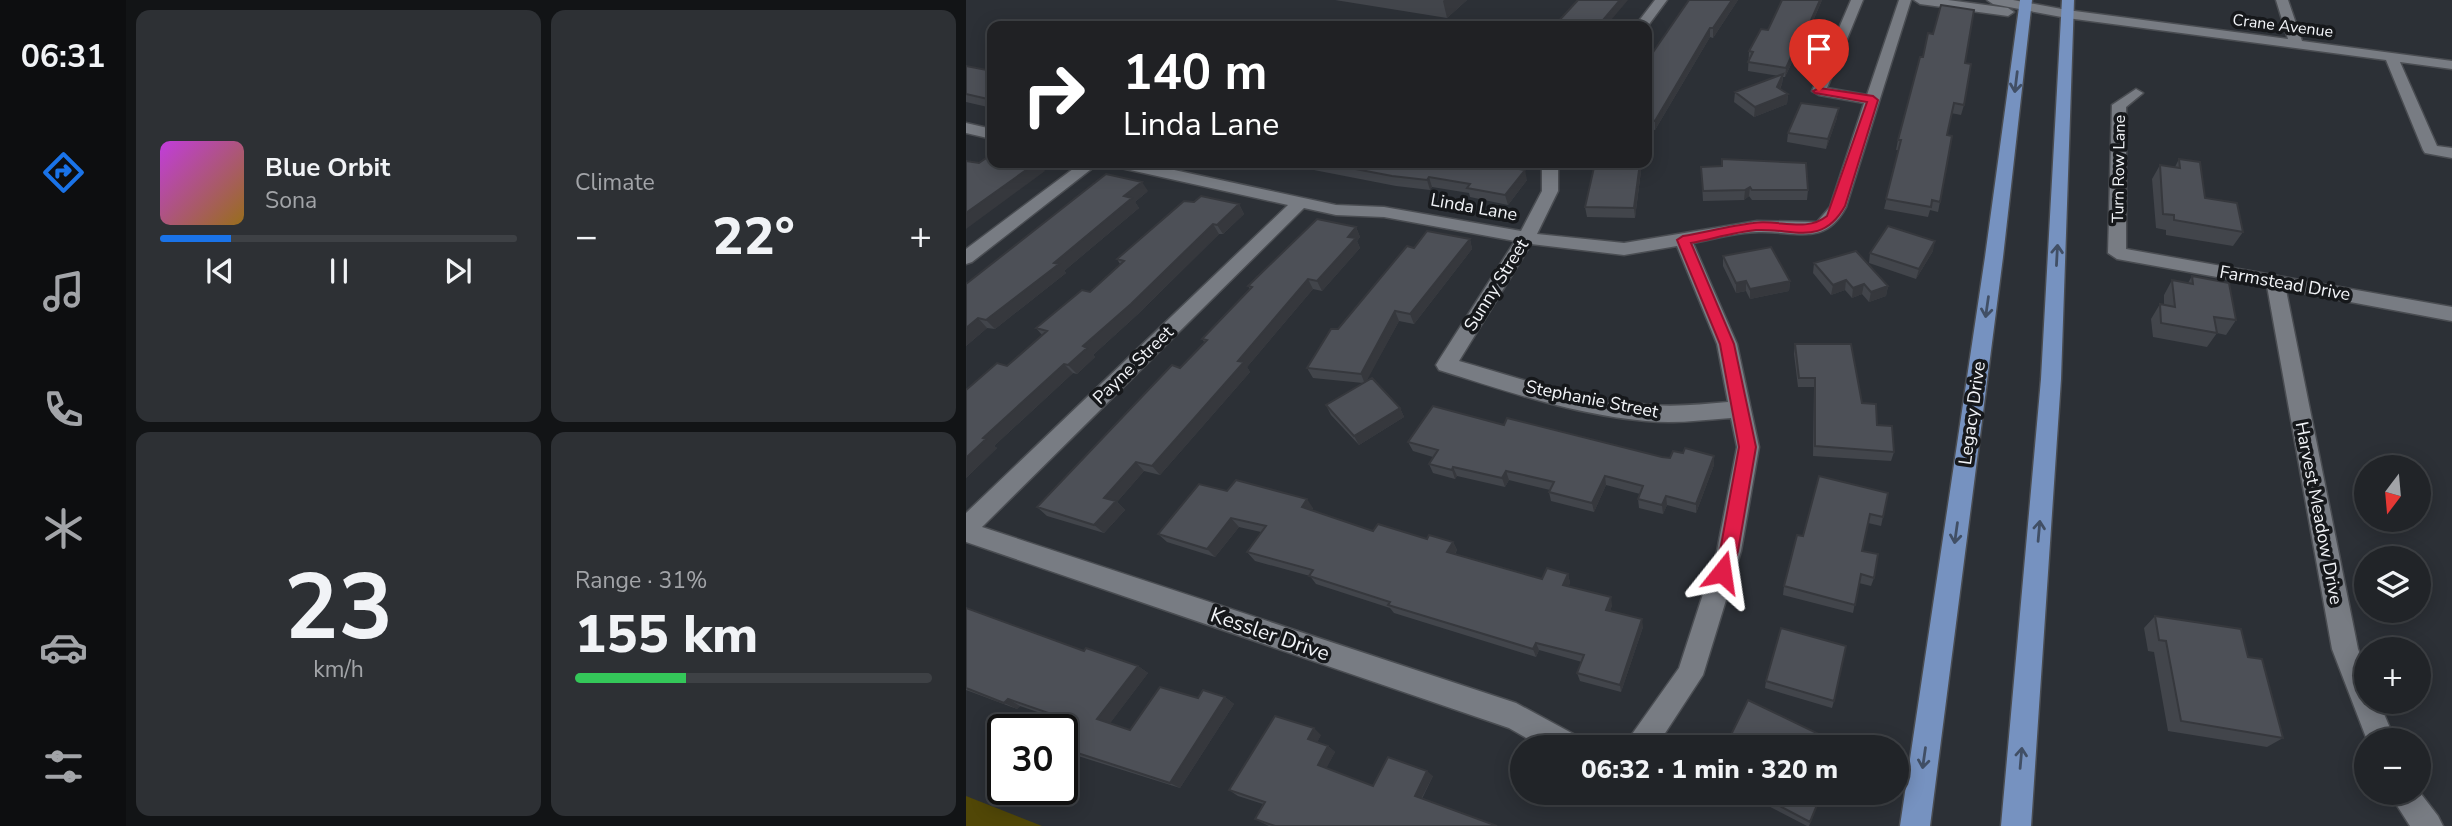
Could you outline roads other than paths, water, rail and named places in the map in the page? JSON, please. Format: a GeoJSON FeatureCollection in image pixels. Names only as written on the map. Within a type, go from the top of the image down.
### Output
{"type":"FeatureCollection","features":[{"type":"Feature","properties":{"kind":"main road","name":"Legacy Drive"},"geometry":{"type":"LineString","coordinates":[[1915,826],[1994,257],[2025,6]]}},
{"type":"Feature","properties":{"kind":"main road"},"geometry":{"type":"LineString","coordinates":[[2016,826],[2051,379],[2068,7]]}},
{"type":"Feature","properties":{"kind":"street"},"geometry":{"type":"LineString","coordinates":[[1645,21],[1661,0]]}},
{"type":"Feature","properties":{"kind":"street"},"geometry":{"type":"LineString","coordinates":[[1857,0],[1819,91],[1873,100],[1905,0]]}},
{"type":"Feature","properties":{"kind":"street","name":"Crane Avenue"},"geometry":{"type":"LineString","coordinates":[[1920,0],[2068,7],[2297,45],[2452,65]]}},
{"type":"Feature","properties":{"kind":"street","name":"Crane Avenue"},"geometry":{"type":"LineString","coordinates":[[1993,0],[2025,6]]}},
{"type":"Feature","properties":{"kind":"street"},"geometry":{"type":"LineString","coordinates":[[2283,0],[2297,45]]}},
{"type":"Feature","properties":{"kind":"street"},"geometry":{"type":"LineString","coordinates":[[2391,57],[2431,150],[2452,153]]}},
{"type":"Feature","properties":{"kind":"street","name":"Turn Row Lane"},"geometry":{"type":"LineString","coordinates":[[2117,253],[2119,105],[2136,93]]}},
{"type":"Feature","properties":{"kind":"street","name":"Linda Lane"},"geometry":{"type":"LineString","coordinates":[[1144,168],[1336,210],[1384,212],[1526,237],[1624,249],[1757,226],[1809,229],[1823,226],[1832,218],[1838,206],[1873,100]]}},
{"type":"Feature","properties":{"kind":"street"},"geometry":{"type":"LineString","coordinates":[[966,128],[987,133]]}},
{"type":"Feature","properties":{"kind":"street"},"geometry":{"type":"LineString","coordinates":[[966,258],[1084,168]]}},
{"type":"Feature","properties":{"kind":"street","name":"Sunny Street"},"geometry":{"type":"LineString","coordinates":[[1446,365],[1526,237],[1550,191],[1550,168]]}},
{"type":"Feature","properties":{"kind":"street","name":"Payne Street"},"geometry":{"type":"LineString","coordinates":[[966,530],[1300,202]]}},
{"type":"Feature","properties":{"kind":"street"},"geometry":{"type":"LineString","coordinates":[[1648,735],[1690,675],[1729,551],[1748,447],[1727,344],[1683,240]]}},
{"type":"Feature","properties":{"kind":"street","name":"Farmstead Drive"},"geometry":{"type":"LineString","coordinates":[[2117,253],[2452,314]]}},
{"type":"Feature","properties":{"kind":"street","name":"Harvest Meadow Drive"},"geometry":{"type":"LineString","coordinates":[[2275,281],[2345,649],[2376,728]]}},
{"type":"Feature","properties":{"kind":"street","name":"Stephanie Street"},"geometry":{"type":"LineString","coordinates":[[1446,365],[1573,400],[1642,413],[1740,409]]}},
{"type":"Feature","properties":{"kind":"street","name":"Kessler Drive"},"geometry":{"type":"LineString","coordinates":[[966,530],[1517,717],[1548,735]]}},
{"type":"Feature","properties":{"kind":"street"},"geometry":{"type":"LineString","coordinates":[[2412,805],[2428,826]]}}]}
